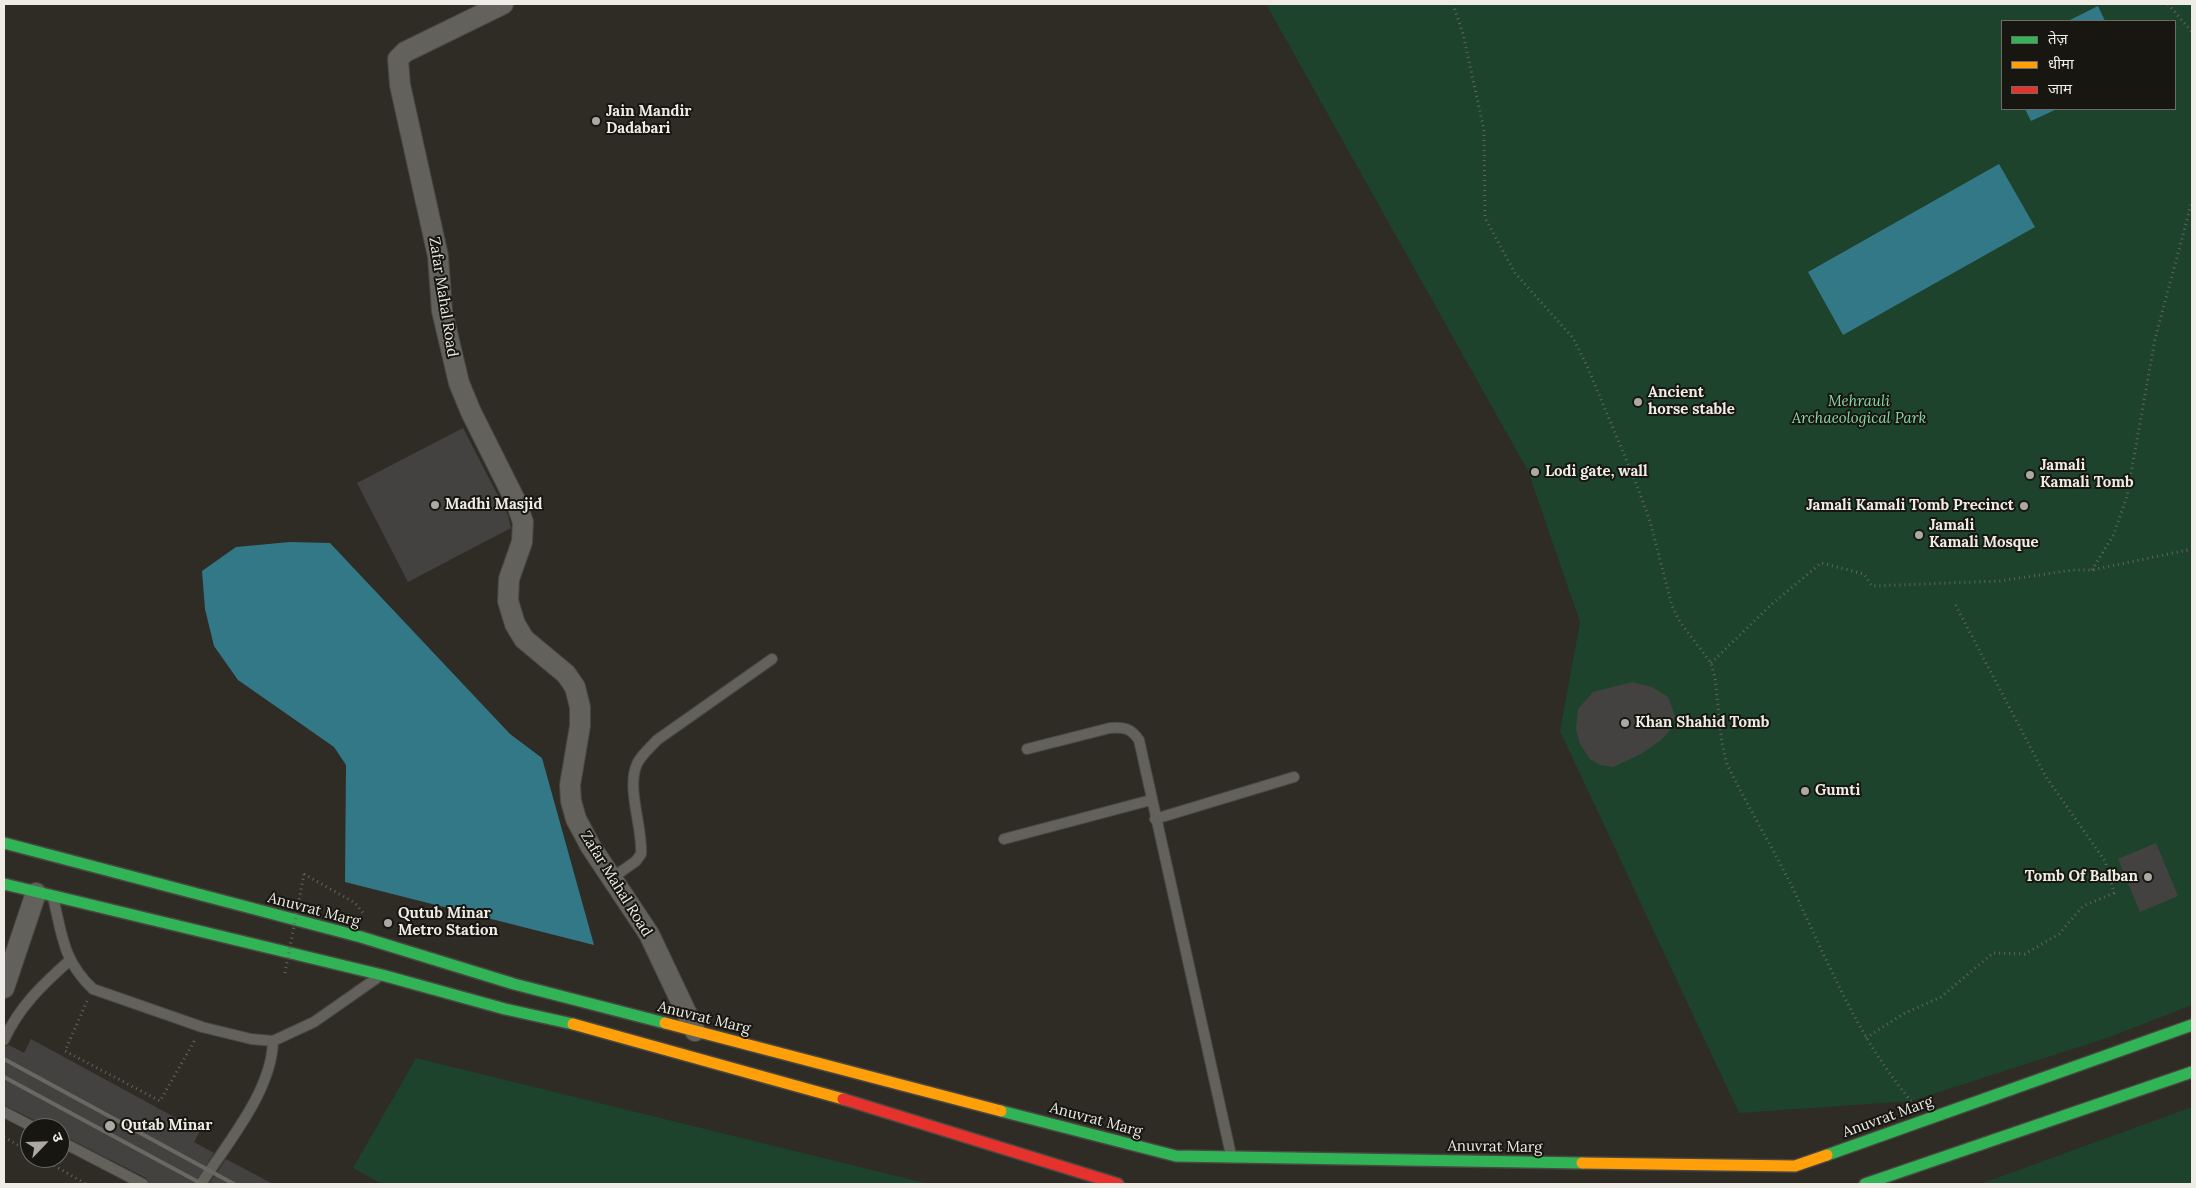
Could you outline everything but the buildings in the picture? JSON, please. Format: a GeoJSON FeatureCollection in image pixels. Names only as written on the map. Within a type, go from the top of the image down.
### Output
{"type":"FeatureCollection","features":[{"type":"Feature","properties":{"kind":"highway","name":"Anuvrat Marg"},"geometry":{"type":"LineString","coordinates":[[4,843],[361,937],[514,984],[1176,1156],[1795,1166],[2192,1025]]}},
{"type":"Feature","properties":{"kind":"highway"},"geometry":{"type":"LineString","coordinates":[[4,884],[382,975],[663,1048],[897,1115],[1118,1184]]}},
{"type":"Feature","properties":{"kind":"highway"},"geometry":{"type":"LineString","coordinates":[[1865,1184],[2192,1072]]}},
{"type":"Feature","properties":{"kind":"street","name":"Zafar Mahal Road"},"geometry":{"type":"LineString","coordinates":[[503,4],[405,52],[398,59],[397,67],[438,256],[442,311],[454,364],[471,412],[516,502],[523,522],[522,542],[509,579],[508,601],[514,624],[524,639],[566,674],[575,687],[580,706],[580,726],[570,784],[571,801],[576,819],[649,934],[695,1031]]}},
{"type":"Feature","properties":{"kind":"street"},"geometry":{"type":"LineString","coordinates":[[4,988],[44,895]]}},
{"type":"Feature","properties":{"kind":"lane"},"geometry":{"type":"LineString","coordinates":[[612,878],[636,862],[641,854],[633,778],[636,766],[642,756],[657,740],[772,660]]}},
{"type":"Feature","properties":{"kind":"lane"},"geometry":{"type":"LineString","coordinates":[[1027,749],[1110,728],[1124,727],[1134,733],[1138,740],[1232,1158]]}},
{"type":"Feature","properties":{"kind":"lane"},"geometry":{"type":"LineString","coordinates":[[1155,819],[1294,777]]}},
{"type":"Feature","properties":{"kind":"lane"},"geometry":{"type":"LineString","coordinates":[[1004,839],[1151,800]]}},
{"type":"Feature","properties":{"kind":"lane"},"geometry":{"type":"LineString","coordinates":[[44,895],[69,961],[82,979],[93,989],[202,1027],[251,1039],[273,1041],[314,1022],[382,975]]}},
{"type":"Feature","properties":{"kind":"lane"},"geometry":{"type":"LineString","coordinates":[[4,1040],[13,1019],[26,1003],[69,961]]}},
{"type":"Feature","properties":{"kind":"lane"},"geometry":{"type":"LineString","coordinates":[[201,1184],[261,1091],[272,1059],[273,1041]]}},
{"type":"Feature","properties":{"kind":"lane"},"geometry":{"type":"LineString","coordinates":[[4,1112],[20,1120]]}},
{"type":"Feature","properties":{"kind":"lane"},"geometry":{"type":"LineString","coordinates":[[70,1146],[143,1184]]}},
{"type":"Feature","properties":{"kind":"path"},"geometry":{"type":"LineString","coordinates":[[1453,4],[1463,34],[1484,130],[1485,218],[1515,273],[1573,338],[1587,366],[1650,521],[1672,606],[1680,622],[1711,663],[1715,678],[1722,743],[1727,764],[1801,904],[1843,998],[1866,1038],[1925,1120]]}},
{"type":"Feature","properties":{"kind":"path"},"geometry":{"type":"LineString","coordinates":[[2168,4],[2192,32]]}},
{"type":"Feature","properties":{"kind":"path"},"geometry":{"type":"LineString","coordinates":[[2092,570],[2114,534],[2127,496],[2155,339],[2192,201]]}},
{"type":"Feature","properties":{"kind":"path"},"geometry":{"type":"LineString","coordinates":[[1711,663],[1772,604],[1821,564],[1864,574],[1872,586],[2000,581],[2072,570],[2092,570],[2192,548]]}},
{"type":"Feature","properties":{"kind":"path"},"geometry":{"type":"LineString","coordinates":[[1866,1038],[1903,1014],[1941,997],[1993,953],[2026,954],[2059,934],[2083,906],[2114,892],[2105,861],[2046,777],[1955,604]]}},
{"type":"Feature","properties":{"kind":"path"},"geometry":{"type":"LineString","coordinates":[[285,973],[304,874],[355,903]]}},
{"type":"Feature","properties":{"kind":"path"},"geometry":{"type":"LineString","coordinates":[[93,989],[65,1051],[160,1101],[202,1027]]}},
{"type":"Feature","properties":{"kind":"path"},"geometry":{"type":"LineString","coordinates":[[4,1137],[20,1146]]}},
{"type":"Feature","properties":{"kind":"path"},"geometry":{"type":"LineString","coordinates":[[58,1168],[86,1184]]}},
{"type":"Feature","properties":{"kind":"green space","name":"Mehrauli Archaeological Park"},"geometry":{"type":"Polygon","coordinates":[[[1266,4],[2192,4],[2192,1005],[2110,1037],[1911,1101],[1739,1113],[1560,731],[1580,622],[1528,471],[1266,4]]]}},
{"type":"Feature","properties":{"kind":"green space"},"geometry":{"type":"Polygon","coordinates":[[[416,1058],[929,1184],[382,1184],[353,1168],[416,1058]]]}},
{"type":"Feature","properties":{"kind":"green space"},"geometry":{"type":"Polygon","coordinates":[[[2192,1107],[2192,1184],[1980,1184],[2192,1107]]]}},
{"type":"Feature","properties":{"kind":"water"},"geometry":{"type":"Polygon","coordinates":[[[2098,6],[2105,20],[2070,20],[2098,6]]]}},
{"type":"Feature","properties":{"kind":"water"},"geometry":{"type":"Polygon","coordinates":[[[2026,110],[2055,110],[2031,121],[2026,110]]]}},
{"type":"Feature","properties":{"kind":"water"},"geometry":{"type":"Polygon","coordinates":[[[1999,164],[2035,227],[1843,335],[1808,272],[1999,164]]]}},
{"type":"Feature","properties":{"kind":"water"},"geometry":{"type":"Polygon","coordinates":[[[290,542],[330,543],[510,734],[542,758],[594,945],[345,882],[346,765],[334,747],[238,680],[214,646],[205,609],[202,571],[236,547],[290,542]]]}},
{"type":"Feature","properties":{"kind":"railway"},"geometry":{"type":"LineString","coordinates":[[4,1059],[234,1184]]}},
{"type":"Feature","properties":{"kind":"railway"},"geometry":{"type":"LineString","coordinates":[[4,1077],[202,1184]]}},
{"type":"Feature","properties":{"kind":"traffic: fast"},"geometry":{"type":"LineString","coordinates":[[4,843],[361,937],[514,984],[665,1023]]}},
{"type":"Feature","properties":{"kind":"traffic: fast"},"geometry":{"type":"LineString","coordinates":[[4,884],[382,975],[505,1009],[573,1024]]}},
{"type":"Feature","properties":{"kind":"traffic: fast"},"geometry":{"type":"LineString","coordinates":[[1827,1155],[2192,1025]]}},
{"type":"Feature","properties":{"kind":"traffic: fast"},"geometry":{"type":"LineString","coordinates":[[1865,1184],[2192,1072]]}},
{"type":"Feature","properties":{"kind":"traffic: fast"},"geometry":{"type":"LineString","coordinates":[[1001,1111],[1176,1156],[1582,1163]]}},
{"type":"Feature","properties":{"kind":"traffic: slow"},"geometry":{"type":"LineString","coordinates":[[665,1023],[1001,1111]]}},
{"type":"Feature","properties":{"kind":"traffic: slow"},"geometry":{"type":"LineString","coordinates":[[573,1024],[843,1099]]}},
{"type":"Feature","properties":{"kind":"traffic: slow"},"geometry":{"type":"LineString","coordinates":[[1582,1163],[1795,1166],[1827,1155]]}},
{"type":"Feature","properties":{"kind":"traffic: jam"},"geometry":{"type":"LineString","coordinates":[[843,1099],[1118,1184]]}},
{"type":"Feature","properties":{"kind":"place","name":"Jain Mandir Dadabari"},"geometry":{"type":"Point","coordinates":[596,121]}},
{"type":"Feature","properties":{"kind":"place","name":"Ancient horse stable"},"geometry":{"type":"Point","coordinates":[1638,402]}},
{"type":"Feature","properties":{"kind":"place","name":"Lodi gate, wall"},"geometry":{"type":"Point","coordinates":[1535,472]}},
{"type":"Feature","properties":{"kind":"place","name":"Jamali Kamali Tomb"},"geometry":{"type":"Point","coordinates":[2030,475]}},
{"type":"Feature","properties":{"kind":"place","name":"Madhi Masjid"},"geometry":{"type":"Point","coordinates":[435,505]}},
{"type":"Feature","properties":{"kind":"place","name":"Jamali Kamali Tomb Precinct"},"geometry":{"type":"Point","coordinates":[2024,506]}},
{"type":"Feature","properties":{"kind":"place","name":"Jamali Kamali Mosque"},"geometry":{"type":"Point","coordinates":[1919,535]}},
{"type":"Feature","properties":{"kind":"place","name":"Khan Shahid Tomb"},"geometry":{"type":"Point","coordinates":[1625,723]}},
{"type":"Feature","properties":{"kind":"place","name":"Gumti"},"geometry":{"type":"Point","coordinates":[1805,791]}},
{"type":"Feature","properties":{"kind":"place","name":"Tomb Of Balban"},"geometry":{"type":"Point","coordinates":[2148,877]}},
{"type":"Feature","properties":{"kind":"place","name":"Qutub Minar Metro Station"},"geometry":{"type":"Point","coordinates":[388,923]}},
{"type":"Feature","properties":{"kind":"place","name":"Qutab Minar"},"geometry":{"type":"Point","coordinates":[110,1126]}}]}
